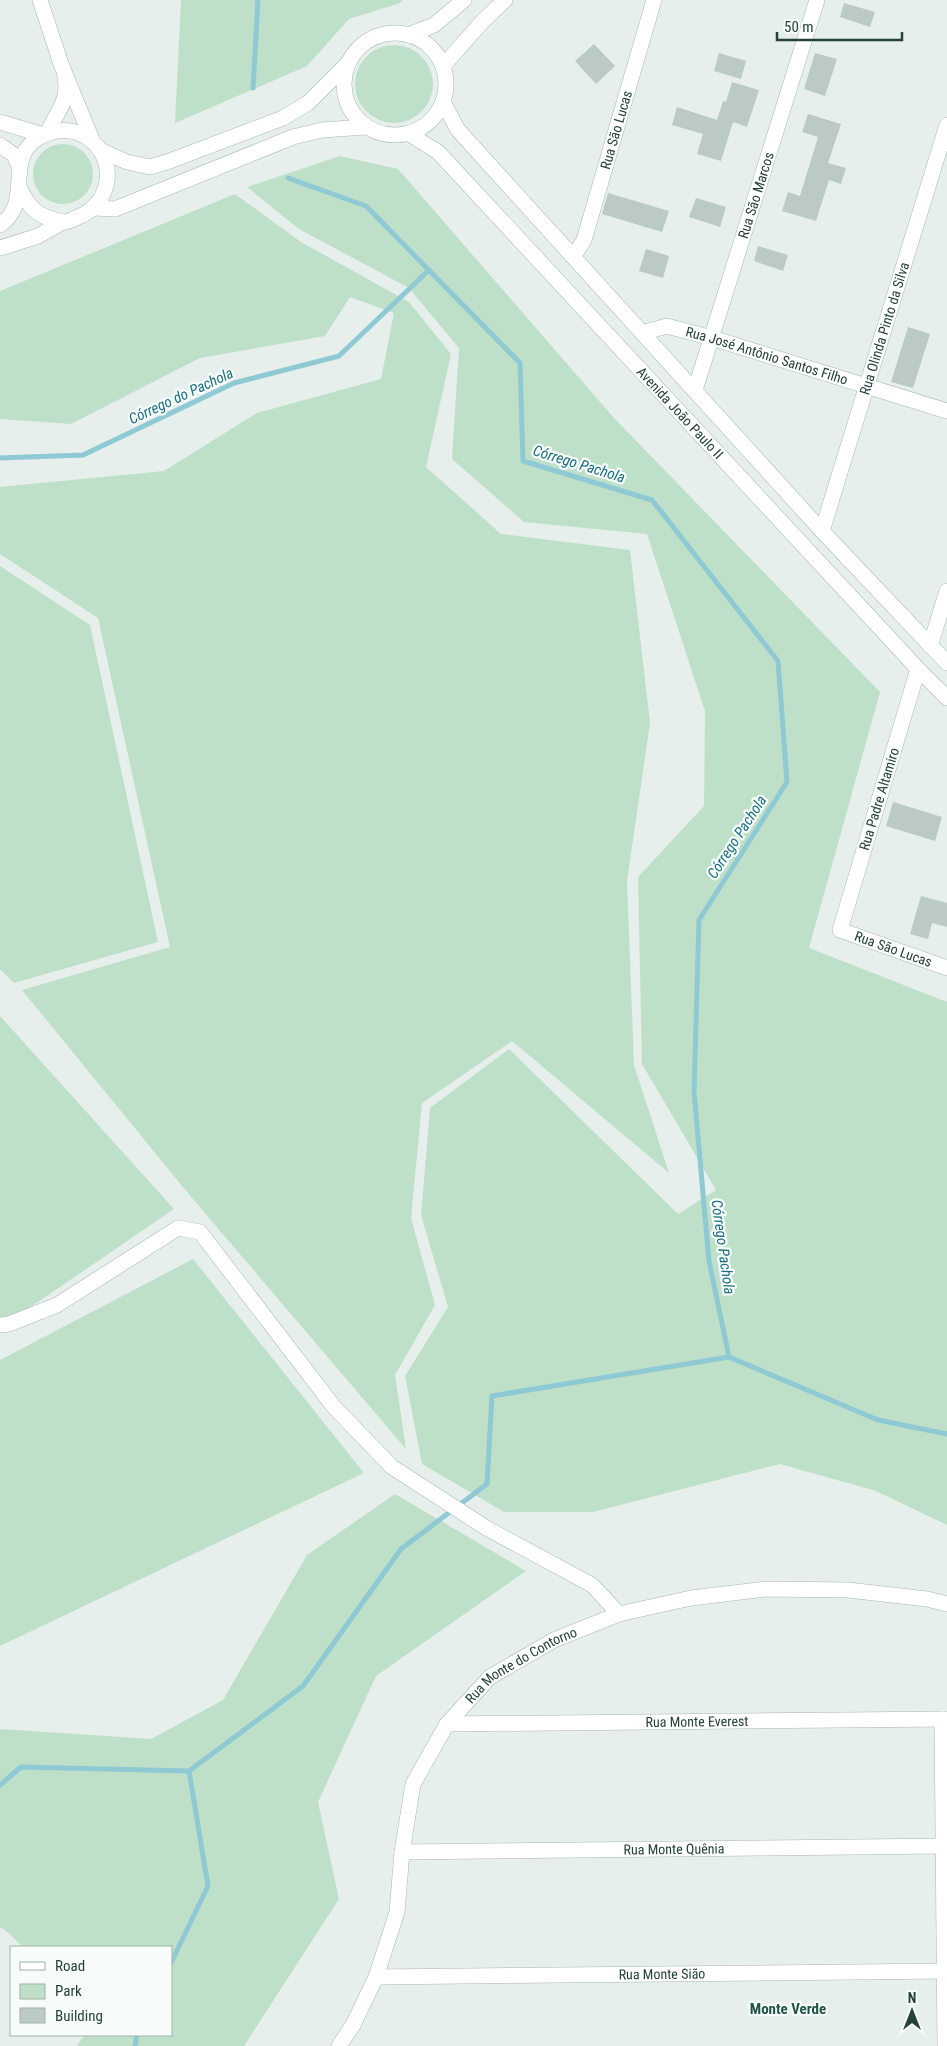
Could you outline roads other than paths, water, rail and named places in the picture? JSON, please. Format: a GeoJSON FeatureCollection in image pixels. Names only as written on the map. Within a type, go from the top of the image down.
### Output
{"type":"FeatureCollection","features":[{"type":"Feature","properties":{"kind":"street"},"geometry":{"type":"LineString","coordinates":[[0,248],[38,236],[63,222],[87,214],[101,200],[108,180],[105,160],[97,146],[62,64],[40,0]]}},
{"type":"Feature","properties":{"kind":"street"},"geometry":{"type":"LineString","coordinates":[[0,122],[45,134],[64,130],[75,132],[127,162],[150,167],[283,118],[308,103],[348,62],[362,44],[372,38],[390,34],[408,35],[434,25],[464,0]]}},
{"type":"Feature","properties":{"kind":"street"},"geometry":{"type":"LineString","coordinates":[[443,66],[482,22],[505,0]]}},
{"type":"Feature","properties":{"kind":"street","name":"Rua São Lucas"},"geometry":{"type":"LineString","coordinates":[[574,257],[584,240],[654,0]]}},
{"type":"Feature","properties":{"kind":"street","name":"Rua São Marcos"},"geometry":{"type":"LineString","coordinates":[[696,390],[817,0]]}},
{"type":"Feature","properties":{"kind":"street"},"geometry":{"type":"LineString","coordinates":[[348,62],[344,74],[344,96],[353,114],[366,127],[384,135],[397,136],[409,134],[430,122],[443,102],[446,78],[443,66],[437,55],[429,46],[408,35]]}},
{"type":"Feature","properties":{"kind":"street"},"geometry":{"type":"LineString","coordinates":[[19,166],[28,148],[45,134],[65,101],[66,86],[62,64]]}},
{"type":"Feature","properties":{"kind":"street","name":"Avenida João Paulo II"},"geometry":{"type":"LineString","coordinates":[[443,102],[458,130],[822,531],[947,663]]}},
{"type":"Feature","properties":{"kind":"street","name":"Rua Olinda Pinto da Silva"},"geometry":{"type":"LineString","coordinates":[[822,531],[947,125]]}},
{"type":"Feature","properties":{"kind":"street"},"geometry":{"type":"LineString","coordinates":[[94,208],[114,209],[293,137],[322,130],[366,127]]}},
{"type":"Feature","properties":{"kind":"street","name":"Avenida João Paulo II"},"geometry":{"type":"LineString","coordinates":[[409,134],[438,152],[947,698]]}},
{"type":"Feature","properties":{"kind":"street"},"geometry":{"type":"LineString","coordinates":[[0,145],[14,154],[19,166],[16,208],[0,225]]}},
{"type":"Feature","properties":{"kind":"street"},"geometry":{"type":"LineString","coordinates":[[19,186],[26,201],[32,208],[46,217],[63,222]]}},
{"type":"Feature","properties":{"kind":"street","name":"Rua José Antônio Santos Filho"},"geometry":{"type":"LineString","coordinates":[[642,333],[667,326],[712,338],[947,411]]}},
{"type":"Feature","properties":{"kind":"street"},"geometry":{"type":"LineString","coordinates":[[623,352],[642,333]]}},
{"type":"Feature","properties":{"kind":"street"},"geometry":{"type":"LineString","coordinates":[[930,646],[947,591]]}},
{"type":"Feature","properties":{"kind":"street","name":"Rua Padre Altamiro"},"geometry":{"type":"LineString","coordinates":[[840,930],[918,669],[930,646]]}},
{"type":"Feature","properties":{"kind":"street","name":"Rua São Lucas"},"geometry":{"type":"LineString","coordinates":[[840,930],[947,968]]}},
{"type":"Feature","properties":{"kind":"street"},"geometry":{"type":"LineString","coordinates":[[0,1325],[9,1324],[57,1305],[178,1228],[200,1232],[334,1407],[392,1467],[488,1529],[592,1585],[619,1614]]}},
{"type":"Feature","properties":{"kind":"street","name":"Rua Monte do Contorno"},"geometry":{"type":"LineString","coordinates":[[339,2046],[353,2026],[376,1976],[397,1912],[402,1852],[413,1784],[447,1724],[490,1676],[554,1640],[619,1614],[690,1598],[766,1590],[848,1590],[927,1599],[947,1604]]}},
{"type":"Feature","properties":{"kind":"street"},"geometry":{"type":"LineString","coordinates":[[944,1719],[946,1971],[944,2046]]}},
{"type":"Feature","properties":{"kind":"street","name":"Rua Monte Everest"},"geometry":{"type":"LineString","coordinates":[[447,1724],[944,1719]]}},
{"type":"Feature","properties":{"kind":"street","name":"Rua Monte Quênia"},"geometry":{"type":"LineString","coordinates":[[402,1852],[945,1846]]}},
{"type":"Feature","properties":{"kind":"street","name":"Rua Monte Sião"},"geometry":{"type":"LineString","coordinates":[[376,1976],[946,1971]]}},
{"type":"Feature","properties":{"kind":"waterway"},"geometry":{"type":"LineString","coordinates":[[253,88],[258,0]]}},
{"type":"Feature","properties":{"kind":"waterway","name":"Córrego Pachola"},"geometry":{"type":"LineString","coordinates":[[288,178],[366,206],[520,363],[523,461],[652,500],[778,661],[787,782],[699,920],[694,1092],[709,1261],[729,1357]]}},
{"type":"Feature","properties":{"kind":"waterway","name":"Córrego do Pachola"},"geometry":{"type":"LineString","coordinates":[[0,458],[83,455],[234,383],[339,356],[429,270]]}},
{"type":"Feature","properties":{"kind":"waterway","name":"Córrego Pachola"},"geometry":{"type":"LineString","coordinates":[[729,1357],[878,1420],[947,1434]]}},
{"type":"Feature","properties":{"kind":"waterway"},"geometry":{"type":"LineString","coordinates":[[0,1785],[21,1767],[189,1771],[303,1686],[401,1549],[487,1484],[492,1396],[729,1357]]}},
{"type":"Feature","properties":{"kind":"waterway"},"geometry":{"type":"LineString","coordinates":[[172,1961],[208,1886],[189,1771]]}},
{"type":"Feature","properties":{"kind":"waterway"},"geometry":{"type":"LineString","coordinates":[[135,2046],[137,2036]]}},
{"type":"Feature","properties":{"kind":"district","name":"Monte Verde"},"geometry":{"type":"Point","coordinates":[788,2009]}}]}
